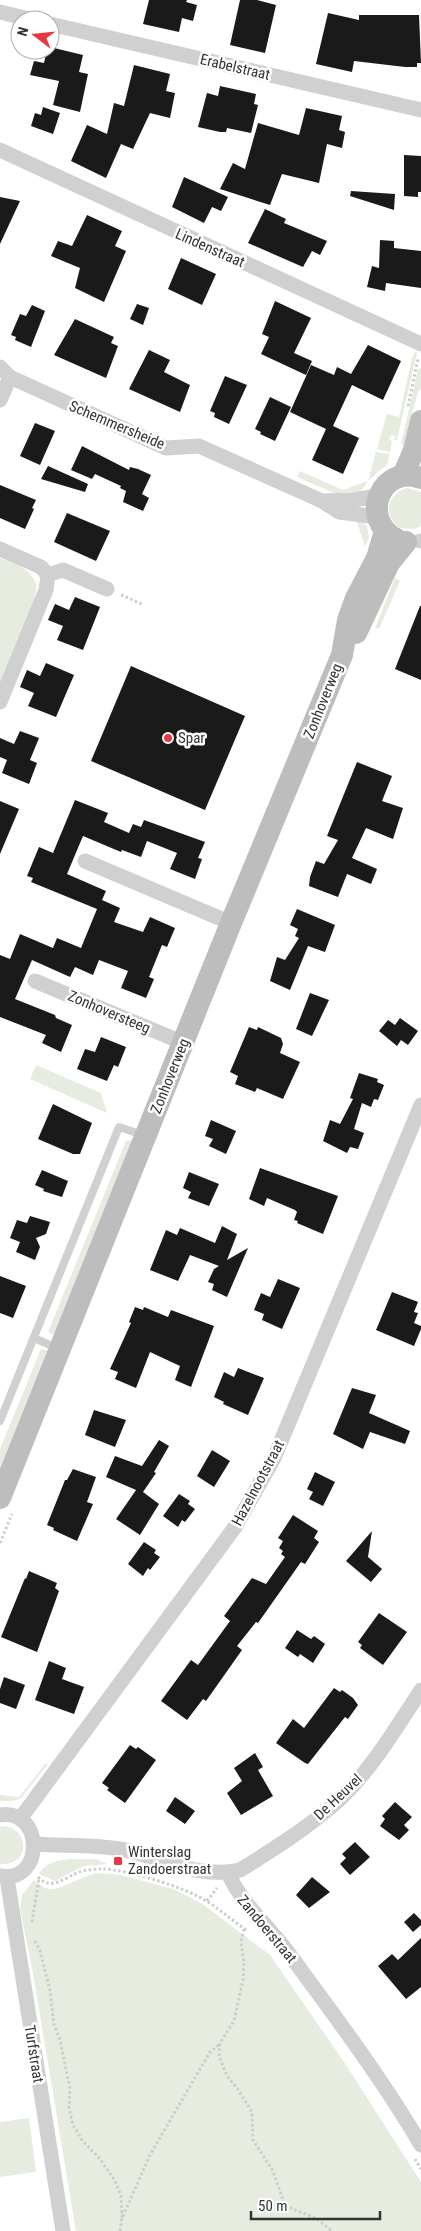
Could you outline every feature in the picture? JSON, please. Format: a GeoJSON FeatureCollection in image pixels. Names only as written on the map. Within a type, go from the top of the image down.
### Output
{"type":"FeatureCollection","features":[{"type":"Feature","properties":{"kind":"street","name":"Erabelstraat"},"geometry":{"type":"LineString","coordinates":[[60,26],[421,110]]}},
{"type":"Feature","properties":{"kind":"street","name":"Lindenstraat"},"geometry":{"type":"LineString","coordinates":[[0,150],[420,349]]}},
{"type":"Feature","properties":{"kind":"street"},"geometry":{"type":"LineString","coordinates":[[0,400],[5,372]]}},
{"type":"Feature","properties":{"kind":"street","name":"Schemmersheide"},"geometry":{"type":"LineString","coordinates":[[5,372],[166,448],[199,446],[322,501],[339,512],[380,515]]}},
{"type":"Feature","properties":{"kind":"street"},"geometry":{"type":"LineString","coordinates":[[414,416],[412,477],[393,480],[384,487],[380,515],[394,539],[417,541]]}},
{"type":"Feature","properties":{"kind":"street","name":"Schemmersheide"},"geometry":{"type":"LineString","coordinates":[[322,501],[353,500],[380,515]]}},
{"type":"Feature","properties":{"kind":"street","name":"Zonhoverweg"},"geometry":{"type":"LineString","coordinates":[[0,1498],[231,923],[342,655],[348,620],[356,598],[377,558],[380,515]]}},
{"type":"Feature","properties":{"kind":"street","name":"Zonhoverweg"},"geometry":{"type":"LineString","coordinates":[[342,655],[353,640],[389,563],[417,541]]}},
{"type":"Feature","properties":{"kind":"street"},"geometry":{"type":"LineString","coordinates":[[0,548],[41,567],[48,575],[46,590],[0,702]]}},
{"type":"Feature","properties":{"kind":"street"},"geometry":{"type":"LineString","coordinates":[[48,575],[62,570],[107,589]]}},
{"type":"Feature","properties":{"kind":"street"},"geometry":{"type":"LineString","coordinates":[[85,861],[231,923]]}},
{"type":"Feature","properties":{"kind":"street","name":"Zonhoversteeg"},"geometry":{"type":"LineString","coordinates":[[35,981],[184,1043]]}},
{"type":"Feature","properties":{"kind":"street","name":"Hazelnootstraat"},"geometry":{"type":"LineString","coordinates":[[20,1819],[236,1527],[261,1485],[290,1422],[421,1105]]}},
{"type":"Feature","properties":{"kind":"street","name":"De Heuvel"},"geometry":{"type":"LineString","coordinates":[[228,1873],[240,1870],[260,1858],[339,1800],[365,1771],[421,1690]]}},
{"type":"Feature","properties":{"kind":"street"},"geometry":{"type":"LineString","coordinates":[[0,1815],[20,1819],[32,1832],[35,1844],[32,1859],[22,1871],[3,1877]]}},
{"type":"Feature","properties":{"kind":"street"},"geometry":{"type":"LineString","coordinates":[[35,1844],[117,1848],[198,1871],[228,1873]]}},
{"type":"Feature","properties":{"kind":"street","name":"Zandoerstraat"},"geometry":{"type":"LineString","coordinates":[[228,1873],[236,1892],[280,1942],[358,2047],[416,2150]]}},
{"type":"Feature","properties":{"kind":"street","name":"Turfstraat"},"geometry":{"type":"LineString","coordinates":[[3,1877],[63,2231]]}},
{"type":"Feature","properties":{"kind":"lane"},"geometry":{"type":"LineString","coordinates":[[0,1422],[119,1127],[146,1136]]}},
{"type":"Feature","properties":{"kind":"lane"},"geometry":{"type":"LineString","coordinates":[[34,1338],[61,1349]]}},
{"type":"Feature","properties":{"kind":"path"},"geometry":{"type":"LineString","coordinates":[[414,416],[420,349]]}},
{"type":"Feature","properties":{"kind":"path"},"geometry":{"type":"LineString","coordinates":[[128,598],[144,605]]}},
{"type":"Feature","properties":{"kind":"path"},"geometry":{"type":"LineString","coordinates":[[28,1864],[39,1879],[48,1884],[54,1884],[81,1871],[102,1869],[123,1872],[186,1891],[207,1901],[250,1932]]}},
{"type":"Feature","properties":{"kind":"path"},"geometry":{"type":"LineString","coordinates":[[33,1930],[34,1904],[39,1879]]}},
{"type":"Feature","properties":{"kind":"path"},"geometry":{"type":"LineString","coordinates":[[122,2218],[165,2128],[210,2052],[220,2043],[234,2021],[244,1980],[241,1942],[244,1929]]}},
{"type":"Feature","properties":{"kind":"path"},"geometry":{"type":"LineString","coordinates":[[34,1937],[35,1944],[40,1950],[50,1990],[54,2025],[60,2040],[70,2089],[69,2108],[73,2125],[82,2140],[115,2181],[120,2196],[122,2218],[120,2231]]}},
{"type":"Feature","properties":{"kind":"path"},"geometry":{"type":"LineString","coordinates":[[220,2043],[219,2056],[226,2076],[237,2088],[252,2112],[253,2140],[273,2171],[285,2206],[316,2218],[332,2231]]}},
{"type":"Feature","properties":{"kind":"path"},"geometry":{"type":"LineString","coordinates":[[416,2150],[421,2169]]}},
{"type":"Feature","properties":{"kind":"shaded area"},"geometry":{"type":"Polygon","coordinates":[[[416,351],[397,440],[394,440],[395,436],[391,435],[389,440],[392,441],[390,452],[377,449],[387,414],[399,417],[412,358],[416,351]]]}},
{"type":"Feature","properties":{"kind":"shaded area"},"geometry":{"type":"Polygon","coordinates":[[[418,369],[421,369],[421,389],[418,392],[410,422],[410,446],[401,444],[418,369]]]}},
{"type":"Feature","properties":{"kind":"shaded area"},"geometry":{"type":"Polygon","coordinates":[[[376,452],[389,454],[388,463],[368,481],[376,452]]]}},
{"type":"Feature","properties":{"kind":"shaded area"},"geometry":{"type":"Polygon","coordinates":[[[300,471],[343,490],[368,481],[360,492],[334,493],[297,477],[300,471]]]}},
{"type":"Feature","properties":{"kind":"shaded area"},"geometry":{"type":"Polygon","coordinates":[[[407,488],[421,492],[421,526],[415,529],[400,528],[391,518],[389,512],[391,500],[400,491],[407,488]]]}},
{"type":"Feature","properties":{"kind":"shaded area"},"geometry":{"type":"Polygon","coordinates":[[[356,519],[367,526],[369,537],[365,547],[356,519]]]}},
{"type":"Feature","properties":{"kind":"shaded area"},"geometry":{"type":"Polygon","coordinates":[[[0,558],[20,566],[29,573],[35,581],[36,589],[30,616],[0,687],[0,558]]]}},
{"type":"Feature","properties":{"kind":"shaded area"},"geometry":{"type":"Polygon","coordinates":[[[395,578],[400,581],[379,629],[375,628],[395,578]]]}},
{"type":"Feature","properties":{"kind":"shaded area"},"geometry":{"type":"Polygon","coordinates":[[[36,1065],[101,1093],[107,1113],[30,1079],[36,1065]]]}},
{"type":"Feature","properties":{"kind":"shaded area"},"geometry":{"type":"Polygon","coordinates":[[[133,1140],[54,1335],[48,1332],[126,1141],[133,1140]]]}},
{"type":"Feature","properties":{"kind":"shaded area"},"geometry":{"type":"Polygon","coordinates":[[[41,1349],[47,1351],[0,1468],[0,1449],[41,1349]]]}},
{"type":"Feature","properties":{"kind":"shaded area"},"geometry":{"type":"Polygon","coordinates":[[[46,1763],[48,1764],[21,1798],[12,1801],[0,1801],[0,1795],[19,1797],[46,1763]]]}},
{"type":"Feature","properties":{"kind":"shaded area"},"geometry":{"type":"Polygon","coordinates":[[[5,1826],[14,1829],[20,1834],[23,1848],[21,1855],[16,1860],[0,1864],[0,1827],[5,1826]]]}},
{"type":"Feature","properties":{"kind":"shaded area"},"geometry":{"type":"Polygon","coordinates":[[[96,1859],[107,1864],[84,1866],[55,1881],[39,1874],[44,1868],[57,1861],[96,1859]]]}},
{"type":"Feature","properties":{"kind":"shaded area"},"geometry":{"type":"Polygon","coordinates":[[[97,1873],[121,1875],[173,1889],[201,1903],[270,1955],[344,2062],[421,2182],[421,2231],[76,2231],[33,1973],[20,1909],[22,1895],[34,1880],[48,1889],[52,1889],[97,1873]]]}},
{"type":"Feature","properties":{"kind":"shaded area"},"geometry":{"type":"Polygon","coordinates":[[[29,2118],[36,2172],[0,2177],[0,2122],[29,2118]]]}},
{"type":"Feature","properties":{"kind":"building"},"geometry":{"type":"Polygon","coordinates":[[[149,0],[187,0],[186,2],[197,5],[193,21],[182,18],[179,32],[143,24],[149,0]]]}},
{"type":"Feature","properties":{"kind":"building"},"geometry":{"type":"Polygon","coordinates":[[[240,0],[257,0],[276,5],[265,53],[230,45],[240,0]]]}},
{"type":"Feature","properties":{"kind":"building"},"geometry":{"type":"Polygon","coordinates":[[[328,13],[359,20],[359,15],[419,15],[421,63],[417,63],[417,67],[405,67],[354,61],[352,72],[316,64],[328,13]]]}},
{"type":"Feature","properties":{"kind":"building"},"geometry":{"type":"Polygon","coordinates":[[[60,49],[83,55],[79,72],[88,74],[80,112],[53,105],[59,81],[30,75],[34,61],[44,63],[45,60],[60,60],[60,49]]]}},
{"type":"Feature","properties":{"kind":"building"},"geometry":{"type":"Polygon","coordinates":[[[134,65],[170,74],[166,91],[175,93],[170,118],[150,113],[133,149],[121,144],[106,178],[71,161],[87,125],[107,134],[114,103],[124,106],[134,65]]]}},
{"type":"Feature","properties":{"kind":"building"},"geometry":{"type":"Polygon","coordinates":[[[220,86],[256,94],[254,104],[258,105],[251,133],[227,128],[226,132],[220,132],[198,127],[207,93],[218,96],[220,86]]]}},
{"type":"Feature","properties":{"kind":"building"},"geometry":{"type":"Polygon","coordinates":[[[43,107],[60,113],[53,134],[31,126],[35,113],[41,115],[43,107]]]}},
{"type":"Feature","properties":{"kind":"building"},"geometry":{"type":"Polygon","coordinates":[[[306,108],[342,116],[339,130],[345,132],[342,148],[327,144],[319,183],[282,174],[270,205],[220,189],[233,163],[245,169],[258,123],[299,135],[306,108]]]}},
{"type":"Feature","properties":{"kind":"building"},"geometry":{"type":"Polygon","coordinates":[[[404,155],[421,156],[421,192],[418,192],[418,197],[404,196],[404,155]]]}},
{"type":"Feature","properties":{"kind":"building"},"geometry":{"type":"Polygon","coordinates":[[[184,177],[228,197],[221,211],[212,207],[204,223],[172,207],[184,177]]]}},
{"type":"Feature","properties":{"kind":"building"},"geometry":{"type":"Polygon","coordinates":[[[351,191],[395,194],[394,210],[350,196],[351,191]]]}},
{"type":"Feature","properties":{"kind":"building"},"geometry":{"type":"Polygon","coordinates":[[[0,197],[20,201],[0,244],[0,197]]]}},
{"type":"Feature","properties":{"kind":"building"},"geometry":{"type":"Polygon","coordinates":[[[265,209],[286,219],[284,223],[327,241],[320,255],[312,251],[303,267],[248,243],[265,209]]]}},
{"type":"Feature","properties":{"kind":"building"},"geometry":{"type":"Polygon","coordinates":[[[87,215],[122,231],[115,246],[126,251],[104,302],[75,288],[80,268],[51,256],[58,241],[72,246],[87,215]]]}},
{"type":"Feature","properties":{"kind":"building"},"geometry":{"type":"Polygon","coordinates":[[[380,240],[394,241],[394,248],[421,251],[421,288],[386,283],[385,291],[367,287],[372,266],[379,268],[380,240]]]}},
{"type":"Feature","properties":{"kind":"building"},"geometry":{"type":"Polygon","coordinates":[[[181,258],[216,274],[202,305],[168,289],[181,258]]]}},
{"type":"Feature","properties":{"kind":"building"},"geometry":{"type":"Polygon","coordinates":[[[275,301],[311,318],[294,353],[312,361],[306,375],[261,354],[269,337],[262,334],[275,301]]]}},
{"type":"Feature","properties":{"kind":"building"},"geometry":{"type":"Polygon","coordinates":[[[137,304],[149,308],[143,325],[130,319],[137,304]]]}},
{"type":"Feature","properties":{"kind":"building"},"geometry":{"type":"Polygon","coordinates":[[[32,305],[45,311],[31,347],[15,340],[16,337],[11,335],[20,314],[26,316],[32,305]]]}},
{"type":"Feature","properties":{"kind":"building"},"geometry":{"type":"Polygon","coordinates":[[[75,319],[114,337],[111,343],[118,346],[106,378],[54,355],[75,319]]]}},
{"type":"Feature","properties":{"kind":"building"},"geometry":{"type":"Polygon","coordinates":[[[368,345],[401,361],[383,400],[352,385],[333,426],[359,438],[343,474],[312,460],[326,429],[290,412],[311,365],[334,375],[337,367],[351,374],[368,345]]]}},
{"type":"Feature","properties":{"kind":"building"},"geometry":{"type":"Polygon","coordinates":[[[149,350],[170,360],[164,372],[190,385],[180,412],[129,389],[149,350]]]}},
{"type":"Feature","properties":{"kind":"building"},"geometry":{"type":"Polygon","coordinates":[[[225,376],[247,385],[229,424],[214,417],[215,413],[210,411],[225,376]]]}},
{"type":"Feature","properties":{"kind":"building"},"geometry":{"type":"Polygon","coordinates":[[[270,397],[291,407],[275,441],[260,434],[261,432],[255,429],[270,397]]]}},
{"type":"Feature","properties":{"kind":"building"},"geometry":{"type":"Polygon","coordinates":[[[35,423],[55,431],[40,465],[20,456],[35,423]]]}},
{"type":"Feature","properties":{"kind":"building"},"geometry":{"type":"Polygon","coordinates":[[[82,446],[129,470],[130,467],[151,475],[142,494],[149,498],[143,511],[123,502],[126,491],[120,488],[121,486],[95,474],[92,479],[71,470],[82,446]]]}},
{"type":"Feature","properties":{"kind":"building"},"geometry":{"type":"Polygon","coordinates":[[[48,466],[88,484],[85,492],[41,479],[48,466]]]}},
{"type":"Feature","properties":{"kind":"building"},"geometry":{"type":"Polygon","coordinates":[[[0,485],[36,500],[25,529],[0,518],[0,485]]]}},
{"type":"Feature","properties":{"kind":"building"},"geometry":{"type":"Polygon","coordinates":[[[67,513],[110,531],[96,561],[54,542],[67,513]]]}},
{"type":"Feature","properties":{"kind":"building"},"geometry":{"type":"Polygon","coordinates":[[[75,597],[100,607],[83,650],[57,640],[63,626],[48,620],[55,604],[69,610],[75,597]]]}},
{"type":"Feature","properties":{"kind":"building"},"geometry":{"type":"Polygon","coordinates":[[[421,606],[421,680],[395,669],[421,606]]]}},
{"type":"Feature","properties":{"kind":"building"},"geometry":{"type":"Polygon","coordinates":[[[46,663],[74,675],[56,717],[28,706],[34,693],[20,687],[27,670],[40,676],[46,663]]]}},
{"type":"Feature","properties":{"kind":"building","name":"Spar"},"geometry":{"type":"Polygon","coordinates":[[[131,666],[245,716],[205,810],[91,761],[131,666]]]}},
{"type":"Feature","properties":{"kind":"building"},"geometry":{"type":"Polygon","coordinates":[[[20,731],[39,738],[30,760],[37,763],[29,784],[2,773],[7,760],[0,757],[0,738],[14,744],[20,731]]]}},
{"type":"Feature","properties":{"kind":"building"},"geometry":{"type":"Polygon","coordinates":[[[357,762],[392,776],[382,801],[403,808],[393,839],[366,828],[352,858],[377,869],[371,884],[347,874],[338,897],[309,886],[310,877],[316,861],[324,864],[338,840],[327,836],[357,762]]]}},
{"type":"Feature","properties":{"kind":"building"},"geometry":{"type":"Polygon","coordinates":[[[75,800],[108,813],[104,822],[129,833],[133,824],[141,827],[144,820],[205,842],[198,858],[202,859],[195,879],[170,869],[177,853],[147,841],[141,857],[122,850],[121,852],[83,836],[67,874],[106,891],[102,900],[120,908],[114,922],[143,932],[150,917],[175,928],[167,947],[162,945],[149,977],[154,979],[146,998],[121,988],[128,971],[99,960],[93,975],[75,967],[70,977],[32,960],[15,999],[55,1015],[56,1018],[72,1025],[61,1052],[42,1043],[46,1035],[0,1017],[0,955],[10,959],[20,934],[53,948],[57,938],[81,948],[97,909],[31,882],[33,878],[27,876],[39,847],[53,853],[75,800]]]}},
{"type":"Feature","properties":{"kind":"building"},"geometry":{"type":"Polygon","coordinates":[[[0,801],[19,809],[0,854],[0,801]]]}},
{"type":"Feature","properties":{"kind":"building"},"geometry":{"type":"Polygon","coordinates":[[[297,909],[335,925],[325,952],[308,946],[290,990],[270,981],[277,957],[285,960],[299,938],[295,936],[298,929],[290,925],[297,909]]]}},
{"type":"Feature","properties":{"kind":"building"},"geometry":{"type":"Polygon","coordinates":[[[310,993],[329,1000],[312,1036],[296,1029],[310,993]]]}},
{"type":"Feature","properties":{"kind":"building"},"geometry":{"type":"Polygon","coordinates":[[[400,1018],[418,1031],[408,1045],[401,1040],[397,1046],[379,1031],[388,1020],[395,1025],[400,1018]]]}},
{"type":"Feature","properties":{"kind":"building"},"geometry":{"type":"Polygon","coordinates":[[[249,1027],[257,1030],[258,1027],[281,1038],[283,1044],[280,1053],[300,1062],[283,1099],[257,1088],[255,1092],[235,1084],[238,1076],[230,1072],[249,1027]]]}},
{"type":"Feature","properties":{"kind":"building"},"geometry":{"type":"Polygon","coordinates":[[[101,1037],[126,1047],[118,1067],[114,1065],[107,1081],[77,1069],[85,1049],[95,1052],[101,1037]]]}},
{"type":"Feature","properties":{"kind":"building"},"geometry":{"type":"Polygon","coordinates":[[[359,1073],[378,1079],[377,1082],[384,1085],[378,1100],[374,1099],[371,1107],[362,1103],[354,1129],[364,1133],[358,1149],[350,1147],[347,1153],[323,1141],[330,1120],[340,1124],[353,1099],[350,1098],[359,1073]]]}},
{"type":"Feature","properties":{"kind":"building"},"geometry":{"type":"Polygon","coordinates":[[[53,1104],[92,1123],[80,1154],[73,1154],[38,1139],[53,1104]]]}},
{"type":"Feature","properties":{"kind":"building"},"geometry":{"type":"Polygon","coordinates":[[[211,1120],[236,1131],[226,1154],[209,1146],[213,1139],[205,1136],[211,1120]]]}},
{"type":"Feature","properties":{"kind":"building"},"geometry":{"type":"Polygon","coordinates":[[[260,1168],[338,1196],[323,1234],[297,1223],[298,1221],[294,1220],[297,1212],[295,1210],[267,1198],[264,1206],[249,1199],[260,1168]]]}},
{"type":"Feature","properties":{"kind":"building"},"geometry":{"type":"Polygon","coordinates":[[[42,1170],[68,1181],[62,1197],[43,1191],[44,1189],[35,1185],[42,1170]]]}},
{"type":"Feature","properties":{"kind":"building"},"geometry":{"type":"Polygon","coordinates":[[[189,1172],[219,1184],[209,1206],[188,1198],[191,1192],[183,1188],[189,1172]]]}},
{"type":"Feature","properties":{"kind":"building"},"geometry":{"type":"Polygon","coordinates":[[[30,1216],[50,1222],[46,1234],[36,1238],[40,1247],[35,1260],[16,1252],[20,1242],[10,1238],[17,1220],[27,1223],[30,1216]]]}},
{"type":"Feature","properties":{"kind":"building"},"geometry":{"type":"Polygon","coordinates":[[[222,1226],[237,1234],[227,1260],[248,1248],[227,1297],[212,1290],[214,1284],[208,1282],[214,1269],[219,1266],[190,1255],[178,1281],[150,1270],[166,1230],[177,1235],[180,1228],[215,1243],[222,1226]]]}},
{"type":"Feature","properties":{"kind":"building"},"geometry":{"type":"Polygon","coordinates":[[[0,1276],[26,1286],[13,1318],[0,1313],[0,1276]]]}},
{"type":"Feature","properties":{"kind":"building"},"geometry":{"type":"Polygon","coordinates":[[[278,1279],[300,1288],[282,1329],[262,1320],[264,1314],[254,1310],[261,1293],[270,1297],[278,1279]]]}},
{"type":"Feature","properties":{"kind":"building"},"geometry":{"type":"Polygon","coordinates":[[[392,1292],[418,1302],[414,1312],[418,1313],[414,1323],[421,1326],[421,1329],[414,1346],[376,1330],[392,1292]]]}},
{"type":"Feature","properties":{"kind":"building"},"geometry":{"type":"Polygon","coordinates":[[[135,1307],[143,1310],[144,1307],[168,1317],[171,1310],[214,1326],[191,1387],[175,1380],[180,1366],[150,1352],[136,1388],[115,1379],[118,1372],[110,1369],[131,1323],[129,1322],[135,1307]]]}},
{"type":"Feature","properties":{"kind":"building"},"geometry":{"type":"Polygon","coordinates":[[[238,1368],[264,1378],[248,1415],[223,1404],[224,1402],[214,1397],[224,1372],[234,1377],[238,1368]]]}},
{"type":"Feature","properties":{"kind":"building"},"geometry":{"type":"Polygon","coordinates":[[[352,1388],[376,1395],[369,1413],[410,1431],[405,1444],[370,1432],[363,1449],[333,1434],[352,1388]]]}},
{"type":"Feature","properties":{"kind":"building"},"geometry":{"type":"Polygon","coordinates":[[[94,1410],[126,1420],[115,1447],[85,1435],[94,1410]]]}},
{"type":"Feature","properties":{"kind":"building"},"geometry":{"type":"Polygon","coordinates":[[[159,1440],[169,1446],[154,1472],[156,1473],[143,1492],[159,1504],[140,1535],[116,1519],[136,1490],[106,1477],[115,1456],[142,1466],[159,1440]]]}},
{"type":"Feature","properties":{"kind":"building"},"geometry":{"type":"Polygon","coordinates":[[[212,1450],[230,1461],[214,1487],[197,1476],[212,1450]]]}},
{"type":"Feature","properties":{"kind":"building"},"geometry":{"type":"Polygon","coordinates":[[[73,1469],[96,1477],[87,1502],[93,1504],[77,1541],[53,1530],[54,1528],[47,1525],[65,1480],[67,1480],[73,1469]]]}},
{"type":"Feature","properties":{"kind":"building"},"geometry":{"type":"Polygon","coordinates":[[[315,1472],[335,1482],[323,1506],[309,1499],[313,1492],[307,1489],[315,1472]]]}},
{"type":"Feature","properties":{"kind":"building"},"geometry":{"type":"Polygon","coordinates":[[[179,1494],[190,1501],[188,1504],[195,1509],[185,1522],[182,1520],[178,1527],[163,1516],[179,1494]]]}},
{"type":"Feature","properties":{"kind":"building"},"geometry":{"type":"Polygon","coordinates":[[[293,1515],[318,1531],[314,1538],[319,1542],[305,1564],[301,1562],[258,1623],[256,1622],[237,1646],[242,1650],[206,1701],[203,1699],[187,1720],[161,1701],[191,1660],[198,1665],[230,1621],[224,1616],[252,1578],[266,1584],[285,1557],[281,1554],[283,1551],[279,1548],[283,1541],[278,1538],[293,1515]]]}},
{"type":"Feature","properties":{"kind":"building"},"geometry":{"type":"Polygon","coordinates":[[[372,1531],[368,1557],[382,1569],[371,1582],[346,1561],[372,1531]]]}},
{"type":"Feature","properties":{"kind":"building"},"geometry":{"type":"Polygon","coordinates":[[[144,1542],[156,1550],[154,1553],[160,1557],[150,1570],[148,1568],[143,1576],[128,1564],[144,1542]]]}},
{"type":"Feature","properties":{"kind":"building"},"geometry":{"type":"Polygon","coordinates":[[[29,1571],[57,1583],[55,1588],[59,1591],[37,1652],[1,1637],[29,1571]]]}},
{"type":"Feature","properties":{"kind":"building"},"geometry":{"type":"Polygon","coordinates":[[[379,1613],[407,1632],[383,1665],[360,1648],[362,1645],[358,1642],[379,1613]]]}},
{"type":"Feature","properties":{"kind":"building"},"geometry":{"type":"Polygon","coordinates":[[[297,1630],[311,1639],[314,1636],[325,1644],[313,1663],[300,1654],[298,1657],[285,1648],[297,1630]]]}},
{"type":"Feature","properties":{"kind":"building"},"geometry":{"type":"Polygon","coordinates":[[[49,1661],[66,1668],[62,1679],[84,1687],[74,1714],[35,1700],[49,1661]]]}},
{"type":"Feature","properties":{"kind":"building"},"geometry":{"type":"Polygon","coordinates":[[[4,1677],[25,1685],[16,1709],[0,1703],[0,1689],[4,1677]]]}},
{"type":"Feature","properties":{"kind":"building"},"geometry":{"type":"Polygon","coordinates":[[[334,1688],[340,1692],[342,1690],[353,1698],[358,1705],[348,1719],[345,1717],[308,1764],[305,1763],[276,1743],[293,1719],[304,1728],[334,1688]]]}},
{"type":"Feature","properties":{"kind":"building"},"geometry":{"type":"Polygon","coordinates":[[[130,1745],[136,1749],[138,1747],[156,1760],[125,1803],[107,1790],[109,1788],[102,1783],[130,1745]]]}},
{"type":"Feature","properties":{"kind":"building"},"geometry":{"type":"Polygon","coordinates":[[[255,1753],[263,1767],[258,1770],[273,1796],[241,1815],[227,1793],[242,1781],[234,1768],[255,1753]]]}},
{"type":"Feature","properties":{"kind":"building"},"geometry":{"type":"Polygon","coordinates":[[[175,1797],[195,1811],[185,1824],[166,1811],[175,1797]]]}},
{"type":"Feature","properties":{"kind":"building"},"geometry":{"type":"Polygon","coordinates":[[[395,1802],[412,1817],[404,1825],[409,1830],[399,1840],[380,1826],[385,1819],[382,1816],[395,1802]]]}},
{"type":"Feature","properties":{"kind":"building"},"geometry":{"type":"Polygon","coordinates":[[[355,1842],[370,1857],[350,1875],[340,1864],[346,1858],[342,1854],[355,1842]]]}},
{"type":"Feature","properties":{"kind":"building"},"geometry":{"type":"Polygon","coordinates":[[[312,1877],[330,1892],[309,1908],[296,1895],[312,1877]]]}},
{"type":"Feature","properties":{"kind":"building"},"geometry":{"type":"Polygon","coordinates":[[[414,1913],[421,1920],[421,1925],[413,1932],[404,1922],[414,1913]]]}},
{"type":"Feature","properties":{"kind":"building"},"geometry":{"type":"Polygon","coordinates":[[[421,1938],[421,1987],[406,1999],[378,1966],[392,1954],[398,1960],[421,1938]]]}},
{"type":"Feature","properties":{"kind":"place","name":"Spar"},"geometry":{"type":"Point","coordinates":[168,738]}},
{"type":"Feature","properties":{"kind":"place","name":"Winterslag Zandoerstraat"},"geometry":{"type":"Point","coordinates":[118,1861]}}]}
